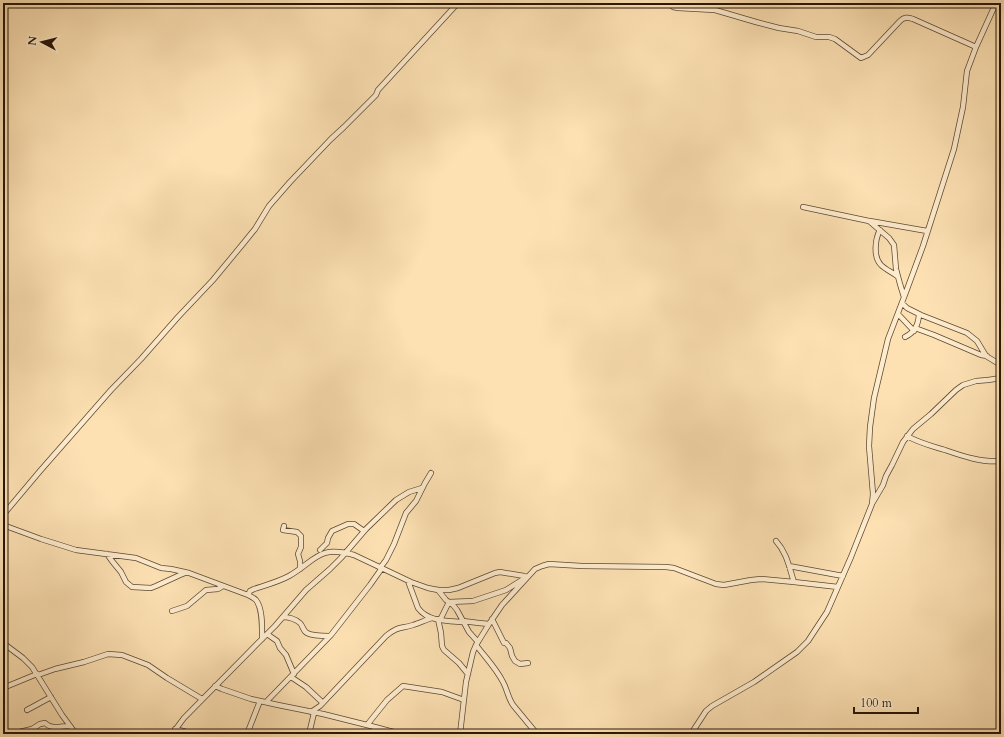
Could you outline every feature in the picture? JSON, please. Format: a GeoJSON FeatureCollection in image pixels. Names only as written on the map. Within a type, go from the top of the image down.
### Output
{"type":"FeatureCollection","features":[{"type":"Feature","properties":{"kind":"street"},"geometry":{"type":"LineString","coordinates":[[3,515],[111,390],[213,280],[255,229],[269,206],[290,182],[376,95],[378,90],[458,3]]}},
{"type":"Feature","properties":{"kind":"street"},"geometry":{"type":"LineString","coordinates":[[669,3],[673,7],[720,11],[779,28],[816,36],[829,37],[835,39],[861,58],[868,55],[903,18],[907,17],[913,18],[976,47]]}},
{"type":"Feature","properties":{"kind":"street"},"geometry":{"type":"LineString","coordinates":[[872,504],[873,494],[869,446],[871,415],[888,339],[923,246],[954,149],[963,107],[966,73],[996,3]]}},
{"type":"Feature","properties":{"kind":"street"},"geometry":{"type":"LineString","coordinates":[[803,207],[927,232]]}},
{"type":"Feature","properties":{"kind":"street"},"geometry":{"type":"LineString","coordinates":[[869,221],[889,238],[894,245],[897,276],[904,296]]}},
{"type":"Feature","properties":{"kind":"street"},"geometry":{"type":"LineString","coordinates":[[880,230],[876,241],[879,262],[897,276]]}},
{"type":"Feature","properties":{"kind":"street"},"geometry":{"type":"LineString","coordinates":[[900,284],[909,285]]}},
{"type":"Feature","properties":{"kind":"street"},"geometry":{"type":"LineString","coordinates":[[902,303],[907,308],[919,315],[966,333],[976,341],[987,356],[1001,365]]}},
{"type":"Feature","properties":{"kind":"street"},"geometry":{"type":"LineString","coordinates":[[898,314],[914,330],[934,335],[981,355],[987,356]]}},
{"type":"Feature","properties":{"kind":"street"},"geometry":{"type":"LineString","coordinates":[[905,337],[914,330],[919,315]]}},
{"type":"Feature","properties":{"kind":"street"},"geometry":{"type":"LineString","coordinates":[[691,734],[706,711],[712,706],[754,682],[797,652],[808,641],[827,612],[872,504],[907,436],[959,387],[970,382],[1001,378]]}},
{"type":"Feature","properties":{"kind":"street"},"geometry":{"type":"LineString","coordinates":[[907,436],[928,446],[963,456],[986,461],[1001,461]]}},
{"type":"Feature","properties":{"kind":"street"},"geometry":{"type":"LineString","coordinates":[[266,702],[329,636],[357,602],[386,560],[406,513],[416,501],[431,473]]}},
{"type":"Feature","properties":{"kind":"street"},"geometry":{"type":"LineString","coordinates":[[172,734],[184,718],[267,634],[306,590],[330,569],[364,531],[396,500],[409,492],[422,488]]}},
{"type":"Feature","properties":{"kind":"street"},"geometry":{"type":"LineString","coordinates":[[3,524],[41,539],[76,550],[136,558],[161,568],[187,572],[248,594],[259,606],[262,621],[262,639]]}},
{"type":"Feature","properties":{"kind":"street"},"geometry":{"type":"LineString","coordinates":[[320,550],[327,543],[332,531],[348,524],[354,524],[364,531]]}},
{"type":"Feature","properties":{"kind":"street"},"geometry":{"type":"LineString","coordinates":[[284,526],[283,530],[297,532],[301,536],[301,547],[298,554],[300,569]]}},
{"type":"Feature","properties":{"kind":"street"},"geometry":{"type":"LineString","coordinates":[[776,540],[785,552],[794,582]]}},
{"type":"Feature","properties":{"kind":"street"},"geometry":{"type":"LineString","coordinates":[[248,594],[250,591],[290,575],[322,553],[333,552],[354,555],[408,581],[438,590],[458,588],[500,572],[527,577]]}},
{"type":"Feature","properties":{"kind":"street"},"geometry":{"type":"LineString","coordinates":[[107,554],[121,572],[126,582],[132,587],[144,588],[156,586],[187,572]]}},
{"type":"Feature","properties":{"kind":"street"},"geometry":{"type":"LineString","coordinates":[[460,734],[466,682],[473,652],[502,605],[538,567],[553,564],[582,566],[666,567],[674,568],[716,584],[724,585],[761,579],[838,587]]}},
{"type":"Feature","properties":{"kind":"street"},"geometry":{"type":"LineString","coordinates":[[790,566],[843,576]]}},
{"type":"Feature","properties":{"kind":"street"},"geometry":{"type":"LineString","coordinates":[[449,602],[473,601],[506,590],[527,577]]}},
{"type":"Feature","properties":{"kind":"street"},"geometry":{"type":"LineString","coordinates":[[408,581],[418,608],[426,616],[439,620],[489,624]]}},
{"type":"Feature","properties":{"kind":"street"},"geometry":{"type":"LineString","coordinates":[[172,611],[187,606],[206,590],[218,589],[223,586]]}},
{"type":"Feature","properties":{"kind":"street"},"geometry":{"type":"LineString","coordinates":[[438,590],[458,610],[469,632],[498,674],[510,701],[538,734]]}},
{"type":"Feature","properties":{"kind":"street"},"geometry":{"type":"LineString","coordinates":[[449,602],[439,620],[442,646],[444,650],[459,663],[468,674]]}},
{"type":"Feature","properties":{"kind":"street"},"geometry":{"type":"LineString","coordinates":[[283,617],[290,617],[300,622],[304,630],[309,634],[329,636]]}},
{"type":"Feature","properties":{"kind":"street"},"geometry":{"type":"LineString","coordinates":[[310,733],[313,712],[386,636],[400,627],[413,625],[432,618]]}},
{"type":"Feature","properties":{"kind":"street"},"geometry":{"type":"LineString","coordinates":[[492,619],[504,643],[506,643],[510,648],[514,661],[520,664],[528,664]]}},
{"type":"Feature","properties":{"kind":"street"},"geometry":{"type":"LineString","coordinates":[[267,634],[277,641],[280,648],[286,655],[292,675],[323,703]]}},
{"type":"Feature","properties":{"kind":"street"},"geometry":{"type":"LineString","coordinates":[[3,643],[32,667],[62,715],[76,734]]}},
{"type":"Feature","properties":{"kind":"street"},"geometry":{"type":"LineString","coordinates":[[3,688],[56,669],[108,654],[122,655],[148,664],[170,680],[202,699]]}},
{"type":"Feature","properties":{"kind":"street"},"geometry":{"type":"LineString","coordinates":[[215,686],[260,701],[313,712],[401,734]]}},
{"type":"Feature","properties":{"kind":"street"},"geometry":{"type":"LineString","coordinates":[[367,725],[387,700],[403,686],[442,692],[464,700]]}},
{"type":"Feature","properties":{"kind":"street"},"geometry":{"type":"LineString","coordinates":[[27,710],[51,697]]}},
{"type":"Feature","properties":{"kind":"street"},"geometry":{"type":"LineString","coordinates":[[247,734],[260,701]]}},
{"type":"Feature","properties":{"kind":"street"},"geometry":{"type":"LineString","coordinates":[[11,734],[32,729],[45,723],[52,727],[70,726]]}},
{"type":"Feature","properties":{"kind":"street"},"geometry":{"type":"LineString","coordinates":[[175,729],[194,734]]}}]}
